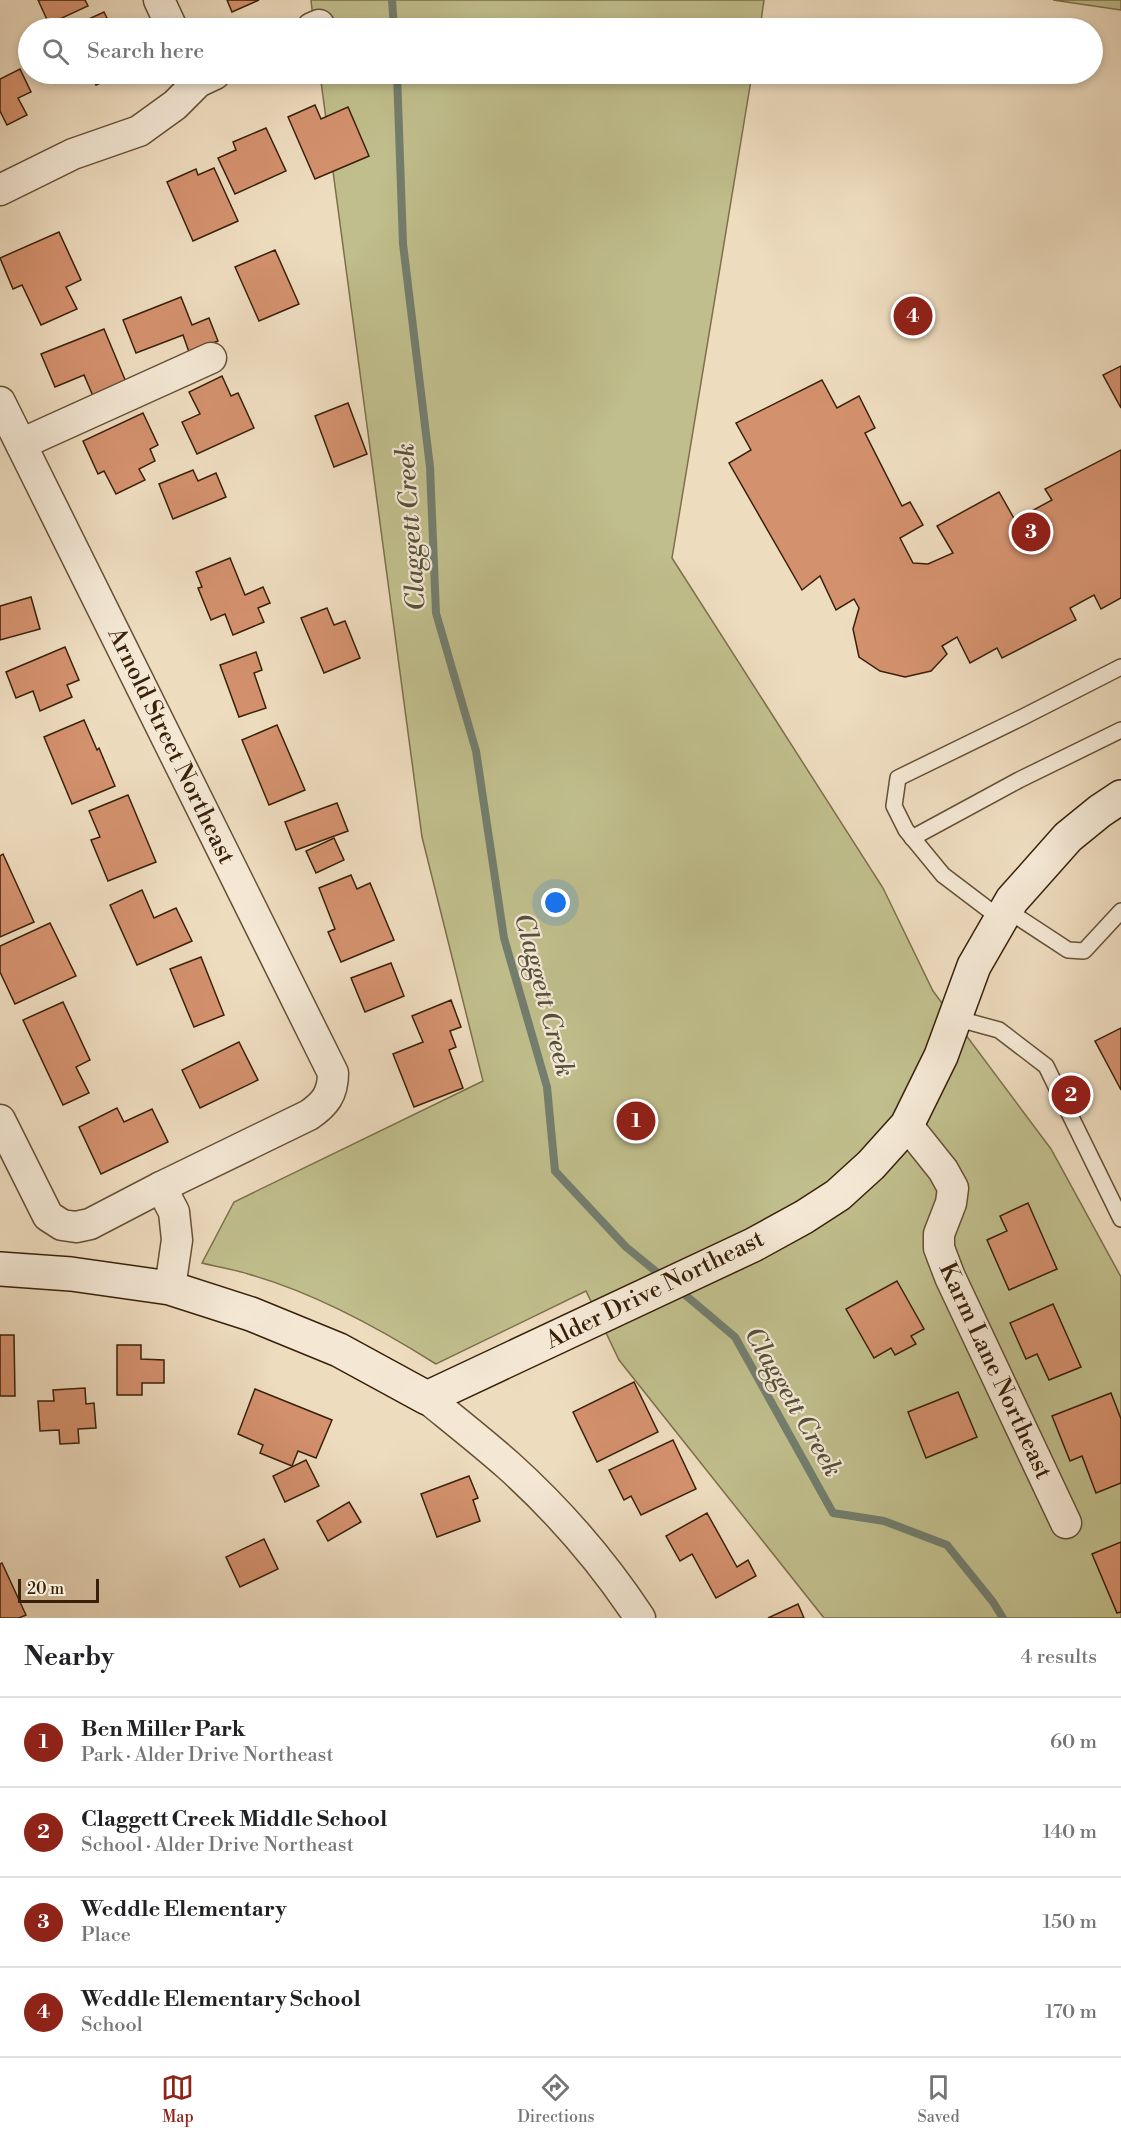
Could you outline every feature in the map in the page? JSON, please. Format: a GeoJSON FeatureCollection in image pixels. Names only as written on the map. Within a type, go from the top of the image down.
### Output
{"type":"FeatureCollection","features":[{"type":"Feature","properties":{"kind":"street"},"geometry":{"type":"LineString","coordinates":[[159,0],[167,18]]}},
{"type":"Feature","properties":{"kind":"street"},"geometry":{"type":"LineString","coordinates":[[0,190],[73,154],[139,131],[175,105],[195,84]]}},
{"type":"Feature","properties":{"kind":"street"},"geometry":{"type":"LineString","coordinates":[[21,444],[211,358]]}},
{"type":"Feature","properties":{"kind":"street","name":"Arnold Street Northeast"},"geometry":{"type":"LineString","coordinates":[[0,402],[333,1073],[331,1092],[323,1105],[309,1115],[160,1187]]}},
{"type":"Feature","properties":{"kind":"street","name":"Alder Drive Northeast"},"geometry":{"type":"LineString","coordinates":[[427,1398],[753,1245],[838,1195],[871,1165],[907,1125],[941,1056],[974,966],[1012,900],[1068,837],[1121,797]]}},
{"type":"Feature","properties":{"kind":"street"},"geometry":{"type":"LineString","coordinates":[[0,1120],[43,1208],[48,1216],[62,1225],[76,1227],[90,1224],[160,1187],[174,1212],[177,1240],[170,1288]]}},
{"type":"Feature","properties":{"kind":"street","name":"Karm Lane Northeast"},"geometry":{"type":"LineString","coordinates":[[907,1125],[949,1179],[953,1195],[939,1234],[941,1254],[1066,1523]]}},
{"type":"Feature","properties":{"kind":"street"},"geometry":{"type":"LineString","coordinates":[[0,1269],[71,1274],[170,1288],[251,1314],[339,1350],[427,1398],[508,1465],[562,1519],[604,1567],[640,1618]]}},
{"type":"Feature","properties":{"kind":"lane"},"geometry":{"type":"LineString","coordinates":[[1121,667],[898,778],[894,806],[906,830],[943,875],[1004,915],[1068,950],[1084,951],[1121,911]]}},
{"type":"Feature","properties":{"kind":"lane"},"geometry":{"type":"LineString","coordinates":[[912,838],[1019,780],[1121,730]]}},
{"type":"Feature","properties":{"kind":"lane"},"geometry":{"type":"LineString","coordinates":[[955,1018],[999,1030],[1046,1066],[1121,1219]]}},
{"type":"Feature","properties":{"kind":"shaded area"},"geometry":{"type":"Polygon","coordinates":[[[311,0],[764,0],[761,18],[313,18],[311,0]]]}},
{"type":"Feature","properties":{"kind":"shaded area"},"geometry":{"type":"Polygon","coordinates":[[[1053,0],[1121,0],[1121,10],[1053,0]]]}},
{"type":"Feature","properties":{"kind":"shaded area"},"geometry":{"type":"Polygon","coordinates":[[[321,84],[750,84],[672,558],[883,888],[933,991],[1051,1149],[1121,1277],[1121,1618],[824,1618],[619,1360],[586,1291],[436,1364],[369,1324],[321,1301],[272,1282],[202,1263],[234,1202],[483,1081],[422,837],[321,84]]]}},
{"type":"Feature","properties":{"kind":"building"},"geometry":{"type":"Polygon","coordinates":[[[38,0],[85,0],[88,6],[62,18],[46,18],[38,0]]]}},
{"type":"Feature","properties":{"kind":"building"},"geometry":{"type":"Polygon","coordinates":[[[227,0],[259,0],[232,12],[227,0]]]}},
{"type":"Feature","properties":{"kind":"building"},"geometry":{"type":"Polygon","coordinates":[[[104,12],[107,18],[91,18],[104,12]]]}},
{"type":"Feature","properties":{"kind":"building"},"geometry":{"type":"Polygon","coordinates":[[[18,70],[18,84],[27,84],[31,92],[18,98],[27,115],[7,125],[0,111],[0,79],[18,70]]]}},
{"type":"Feature","properties":{"kind":"building"},"geometry":{"type":"Polygon","coordinates":[[[315,105],[321,119],[348,107],[369,156],[315,179],[288,117],[315,105]]]}},
{"type":"Feature","properties":{"kind":"building"},"geometry":{"type":"Polygon","coordinates":[[[266,128],[286,171],[235,194],[218,158],[236,150],[233,142],[266,128]]]}},
{"type":"Feature","properties":{"kind":"building"},"geometry":{"type":"Polygon","coordinates":[[[214,168],[238,221],[193,241],[167,182],[196,169],[198,175],[214,168]]]}},
{"type":"Feature","properties":{"kind":"building"},"geometry":{"type":"Polygon","coordinates":[[[59,232],[81,280],[66,287],[77,309],[41,325],[22,285],[13,289],[0,258],[59,232]]]}},
{"type":"Feature","properties":{"kind":"building"},"geometry":{"type":"Polygon","coordinates":[[[275,250],[299,304],[259,321],[235,267],[275,250]]]}},
{"type":"Feature","properties":{"kind":"building"},"geometry":{"type":"Polygon","coordinates":[[[181,297],[192,325],[209,318],[218,341],[189,352],[183,335],[136,353],[123,320],[181,297]]]}},
{"type":"Feature","properties":{"kind":"building"},"geometry":{"type":"Polygon","coordinates":[[[104,329],[126,382],[93,396],[84,375],[55,387],[41,354],[104,329]]]}},
{"type":"Feature","properties":{"kind":"building"},"geometry":{"type":"Polygon","coordinates":[[[1121,366],[1121,408],[1103,375],[1121,366]]]}},
{"type":"Feature","properties":{"kind":"building"},"geometry":{"type":"Polygon","coordinates":[[[222,376],[231,396],[238,393],[254,428],[197,454],[182,422],[200,414],[189,392],[222,376]]]}},
{"type":"Feature","properties":{"kind":"building"},"geometry":{"type":"Polygon","coordinates":[[[822,380],[837,408],[859,396],[875,428],[865,433],[902,506],[910,502],[923,525],[900,538],[913,563],[928,564],[953,553],[937,526],[999,492],[1015,520],[1052,500],[1045,489],[1121,450],[1121,598],[1101,609],[1094,595],[1070,608],[1076,620],[1002,658],[997,648],[970,663],[957,637],[942,646],[947,654],[931,671],[905,677],[880,671],[859,657],[853,629],[859,608],[854,599],[836,610],[820,576],[802,590],[729,463],[751,450],[736,423],[822,380]]]}},
{"type":"Feature","properties":{"kind":"building"},"geometry":{"type":"Polygon","coordinates":[[[348,403],[367,454],[334,467],[315,416],[348,403]]]}},
{"type":"Feature","properties":{"kind":"building"},"geometry":{"type":"Polygon","coordinates":[[[143,413],[158,445],[150,449],[155,461],[139,469],[145,480],[116,494],[104,471],[98,474],[83,441],[143,413]]]}},
{"type":"Feature","properties":{"kind":"building"},"geometry":{"type":"Polygon","coordinates":[[[193,470],[198,481],[216,473],[226,497],[173,519],[159,484],[193,470]]]}},
{"type":"Feature","properties":{"kind":"building"},"geometry":{"type":"Polygon","coordinates":[[[230,558],[245,595],[263,587],[270,603],[258,608],[264,622],[233,635],[225,614],[211,620],[198,588],[202,587],[196,572],[230,558]]]}},
{"type":"Feature","properties":{"kind":"building"},"geometry":{"type":"Polygon","coordinates":[[[31,597],[40,629],[0,640],[0,606],[31,597]]]}},
{"type":"Feature","properties":{"kind":"building"},"geometry":{"type":"Polygon","coordinates":[[[327,608],[334,625],[345,621],[360,658],[324,673],[301,618],[327,608]]]}},
{"type":"Feature","properties":{"kind":"building"},"geometry":{"type":"Polygon","coordinates":[[[65,647],[79,680],[67,685],[72,697],[40,711],[33,691],[16,698],[6,672],[65,647]]]}},
{"type":"Feature","properties":{"kind":"building"},"geometry":{"type":"Polygon","coordinates":[[[256,652],[262,670],[254,673],[266,708],[239,717],[220,665],[256,652]]]}},
{"type":"Feature","properties":{"kind":"building"},"geometry":{"type":"Polygon","coordinates":[[[84,720],[115,786],[72,804],[44,737],[84,720]]]}},
{"type":"Feature","properties":{"kind":"building"},"geometry":{"type":"Polygon","coordinates":[[[277,725],[305,790],[269,805],[242,740],[277,725]]]}},
{"type":"Feature","properties":{"kind":"building"},"geometry":{"type":"Polygon","coordinates":[[[128,795],[156,862],[108,881],[91,840],[100,837],[89,811],[128,795]]]}},
{"type":"Feature","properties":{"kind":"building"},"geometry":{"type":"Polygon","coordinates":[[[337,803],[348,831],[296,850],[285,822],[337,803]]]}},
{"type":"Feature","properties":{"kind":"building"},"geometry":{"type":"Polygon","coordinates":[[[334,838],[344,860],[316,873],[306,851],[334,838]]]}},
{"type":"Feature","properties":{"kind":"building"},"geometry":{"type":"Polygon","coordinates":[[[3,854],[34,922],[0,937],[0,856],[3,854]]]}},
{"type":"Feature","properties":{"kind":"building"},"geometry":{"type":"Polygon","coordinates":[[[351,875],[357,889],[370,883],[394,940],[341,962],[328,932],[335,929],[319,888],[351,875]]]}},
{"type":"Feature","properties":{"kind":"building"},"geometry":{"type":"Polygon","coordinates":[[[142,890],[154,918],[176,908],[192,941],[137,965],[110,905],[142,890]]]}},
{"type":"Feature","properties":{"kind":"building"},"geometry":{"type":"Polygon","coordinates":[[[50,923],[76,976],[15,1004],[0,972],[0,946],[50,923]]]}},
{"type":"Feature","properties":{"kind":"building"},"geometry":{"type":"Polygon","coordinates":[[[201,957],[224,1015],[194,1027],[170,969],[201,957]]]}},
{"type":"Feature","properties":{"kind":"building"},"geometry":{"type":"Polygon","coordinates":[[[391,963],[404,996],[365,1012],[351,978],[391,963]]]}},
{"type":"Feature","properties":{"kind":"building"},"geometry":{"type":"Polygon","coordinates":[[[451,1000],[461,1027],[450,1031],[456,1047],[449,1050],[463,1088],[414,1107],[393,1054],[423,1042],[412,1016],[451,1000]]]}},
{"type":"Feature","properties":{"kind":"building"},"geometry":{"type":"Polygon","coordinates":[[[63,1002],[90,1060],[76,1067],[89,1093],[63,1105],[23,1020],[63,1002]]]}},
{"type":"Feature","properties":{"kind":"building"},"geometry":{"type":"Polygon","coordinates":[[[1121,1028],[1121,1090],[1095,1041],[1121,1028]]]}},
{"type":"Feature","properties":{"kind":"building"},"geometry":{"type":"Polygon","coordinates":[[[239,1042],[258,1080],[200,1108],[182,1070],[239,1042]]]}},
{"type":"Feature","properties":{"kind":"building"},"geometry":{"type":"Polygon","coordinates":[[[117,1108],[124,1122],[152,1109],[168,1142],[101,1174],[79,1127],[117,1108]]]}},
{"type":"Feature","properties":{"kind":"building"},"geometry":{"type":"Polygon","coordinates":[[[1028,1203],[1057,1269],[1009,1290],[987,1240],[1007,1231],[1000,1216],[1028,1203]]]}},
{"type":"Feature","properties":{"kind":"building"},"geometry":{"type":"Polygon","coordinates":[[[897,1281],[924,1329],[911,1336],[916,1344],[895,1355],[891,1348],[874,1358],[846,1309],[897,1281]]]}},
{"type":"Feature","properties":{"kind":"building"},"geometry":{"type":"Polygon","coordinates":[[[1053,1304],[1081,1367],[1049,1380],[1037,1354],[1026,1359],[1010,1323],[1053,1304]]]}},
{"type":"Feature","properties":{"kind":"building"},"geometry":{"type":"Polygon","coordinates":[[[0,1335],[14,1335],[15,1396],[0,1396],[0,1335]]]}},
{"type":"Feature","properties":{"kind":"building"},"geometry":{"type":"Polygon","coordinates":[[[117,1345],[141,1345],[141,1359],[164,1360],[164,1383],[142,1383],[142,1395],[117,1395],[117,1345]]]}},
{"type":"Feature","properties":{"kind":"building"},"geometry":{"type":"Polygon","coordinates":[[[634,1382],[658,1432],[597,1462],[573,1412],[634,1382]]]}},
{"type":"Feature","properties":{"kind":"building"},"geometry":{"type":"Polygon","coordinates":[[[85,1388],[86,1404],[94,1403],[96,1428],[78,1429],[79,1443],[60,1444],[59,1430],[40,1431],[38,1401],[54,1401],[53,1390],[85,1388]]]}},
{"type":"Feature","properties":{"kind":"building"},"geometry":{"type":"Polygon","coordinates":[[[255,1389],[332,1420],[316,1458],[298,1451],[292,1466],[260,1453],[263,1445],[238,1434],[255,1389]]]}},
{"type":"Feature","properties":{"kind":"building"},"geometry":{"type":"Polygon","coordinates":[[[958,1392],[977,1437],[926,1458],[908,1412],[958,1392]]]}},
{"type":"Feature","properties":{"kind":"building"},"geometry":{"type":"Polygon","coordinates":[[[1111,1393],[1121,1419],[1121,1483],[1096,1493],[1082,1456],[1070,1461],[1052,1416],[1111,1393]]]}},
{"type":"Feature","properties":{"kind":"building"},"geometry":{"type":"Polygon","coordinates":[[[673,1440],[696,1489],[641,1515],[631,1496],[624,1500],[609,1470],[673,1440]]]}},
{"type":"Feature","properties":{"kind":"building"},"geometry":{"type":"Polygon","coordinates":[[[306,1460],[319,1486],[285,1502],[273,1476],[306,1460]]]}},
{"type":"Feature","properties":{"kind":"building"},"geometry":{"type":"Polygon","coordinates":[[[469,1476],[478,1498],[473,1500],[480,1521],[437,1537],[421,1494],[469,1476]]]}},
{"type":"Feature","properties":{"kind":"building"},"geometry":{"type":"Polygon","coordinates":[[[349,1502],[361,1522],[328,1541],[317,1521],[349,1502]]]}},
{"type":"Feature","properties":{"kind":"building"},"geometry":{"type":"Polygon","coordinates":[[[707,1513],[737,1567],[748,1560],[756,1576],[716,1598],[692,1554],[680,1561],[666,1536],[707,1513]]]}},
{"type":"Feature","properties":{"kind":"building"},"geometry":{"type":"Polygon","coordinates":[[[264,1539],[278,1569],[240,1587],[226,1557],[264,1539]]]}},
{"type":"Feature","properties":{"kind":"building"},"geometry":{"type":"Polygon","coordinates":[[[1121,1542],[1121,1612],[1117,1613],[1092,1554],[1121,1542]]]}},
{"type":"Feature","properties":{"kind":"building"},"geometry":{"type":"Polygon","coordinates":[[[2,1563],[26,1615],[19,1618],[0,1618],[0,1564],[2,1563]]]}},
{"type":"Feature","properties":{"kind":"building"},"geometry":{"type":"Polygon","coordinates":[[[798,1604],[804,1618],[768,1618],[798,1604]]]}},
{"type":"Feature","properties":{"kind":"waterway","name":"Claggett Creek"},"geometry":{"type":"LineString","coordinates":[[392,0],[393,18]]}},
{"type":"Feature","properties":{"kind":"waterway","name":"Claggett Creek"},"geometry":{"type":"LineString","coordinates":[[397,84],[403,244],[430,467],[436,613],[476,751],[504,938],[547,1087],[555,1171],[626,1247],[664,1278]]}},
{"type":"Feature","properties":{"kind":"waterway","name":"Claggett Creek"},"geometry":{"type":"LineString","coordinates":[[677,1288],[735,1337],[833,1513],[884,1521],[947,1545],[993,1602],[1003,1618]]}},
{"type":"Feature","properties":{"kind":"place","name":"Weddle Elementary School"},"geometry":{"type":"Point","coordinates":[913,316]}},
{"type":"Feature","properties":{"kind":"place","name":"Weddle Elementary"},"geometry":{"type":"Point","coordinates":[1031,532]}},
{"type":"Feature","properties":{"kind":"place","name":"Claggett Creek Middle School"},"geometry":{"type":"Point","coordinates":[1071,1095]}},
{"type":"Feature","properties":{"kind":"place","name":"Ben Miller Park"},"geometry":{"type":"Point","coordinates":[636,1121]}}]}
